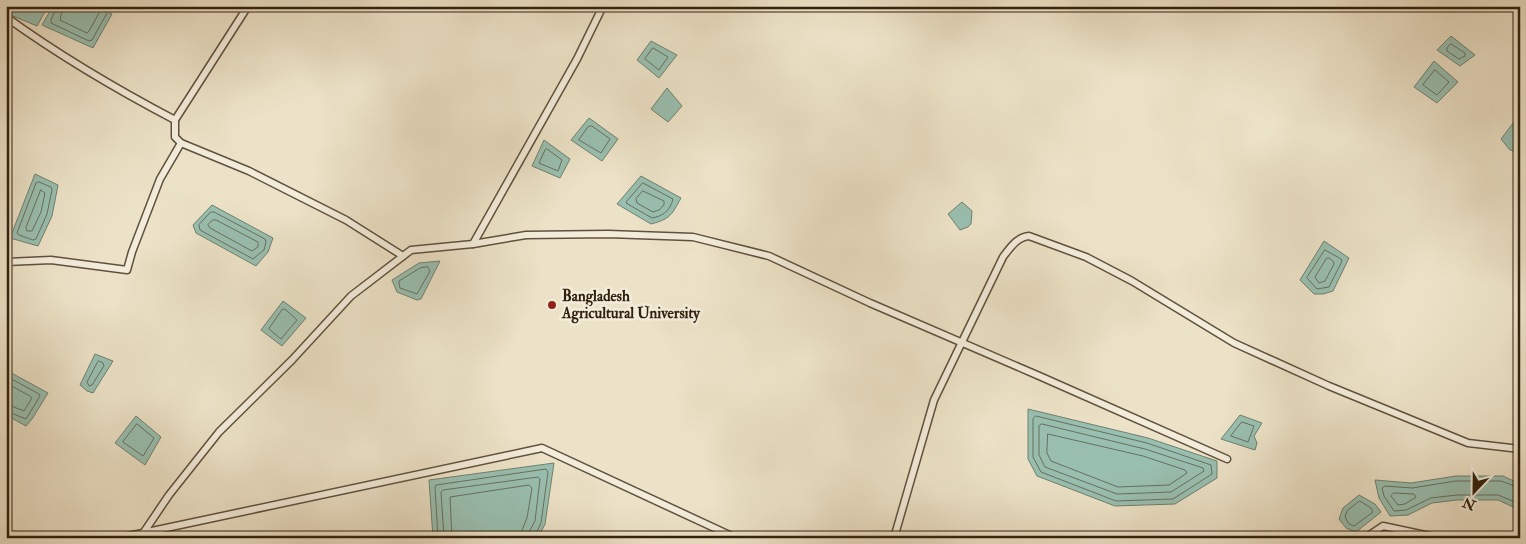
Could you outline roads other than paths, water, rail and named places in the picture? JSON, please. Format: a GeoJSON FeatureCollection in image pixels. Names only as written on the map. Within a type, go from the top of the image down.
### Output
{"type":"FeatureCollection","features":[{"type":"Feature","properties":{"kind":"street"},"geometry":{"type":"LineString","coordinates":[[248,6],[175,120],[175,137],[181,144],[249,171],[346,220],[403,256]]}},
{"type":"Feature","properties":{"kind":"street"},"geometry":{"type":"LineString","coordinates":[[473,244],[577,59],[603,6]]}},
{"type":"Feature","properties":{"kind":"street"},"geometry":{"type":"LineString","coordinates":[[6,17],[55,51],[122,92],[175,120]]}},
{"type":"Feature","properties":{"kind":"street"},"geometry":{"type":"LineString","coordinates":[[6,262],[51,260],[127,270],[160,179],[181,144]]}},
{"type":"Feature","properties":{"kind":"street"},"geometry":{"type":"LineString","coordinates":[[144,532],[169,495],[219,432],[292,360],[351,296],[411,250],[473,244],[526,235],[608,234],[693,237],[769,256],[870,303],[1227,459]]}},
{"type":"Feature","properties":{"kind":"street"},"geometry":{"type":"LineString","coordinates":[[894,538],[934,400],[1003,257],[1017,240],[1023,236],[1029,236],[1086,256],[1132,281],[1234,344],[1328,386],[1468,443],[1520,449]]}},
{"type":"Feature","properties":{"kind":"street"},"geometry":{"type":"LineString","coordinates":[[118,538],[542,448],[736,538]]}},
{"type":"Feature","properties":{"kind":"street"},"geometry":{"type":"LineString","coordinates":[[1365,538],[1383,526],[1439,538]]}},
{"type":"Feature","properties":{"kind":"water"},"geometry":{"type":"Polygon","coordinates":[[[6,6],[48,6],[37,26],[13,16],[6,10],[6,6]]]}},
{"type":"Feature","properties":{"kind":"water"},"geometry":{"type":"Polygon","coordinates":[[[53,6],[96,6],[112,14],[93,48],[42,25],[53,6]]]}},
{"type":"Feature","properties":{"kind":"water"},"geometry":{"type":"Polygon","coordinates":[[[1451,36],[1475,55],[1460,66],[1437,50],[1451,36]]]}},
{"type":"Feature","properties":{"kind":"water"},"geometry":{"type":"Polygon","coordinates":[[[651,41],[677,55],[659,78],[637,60],[651,41]]]}},
{"type":"Feature","properties":{"kind":"water"},"geometry":{"type":"Polygon","coordinates":[[[1434,61],[1458,82],[1437,103],[1414,87],[1434,61]]]}},
{"type":"Feature","properties":{"kind":"water"},"geometry":{"type":"Polygon","coordinates":[[[667,88],[682,106],[668,122],[651,109],[667,88]]]}},
{"type":"Feature","properties":{"kind":"water"},"geometry":{"type":"Polygon","coordinates":[[[1520,114],[1520,153],[1510,150],[1501,139],[1520,114]]]}},
{"type":"Feature","properties":{"kind":"water"},"geometry":{"type":"Polygon","coordinates":[[[589,118],[618,139],[602,161],[571,140],[589,118]]]}},
{"type":"Feature","properties":{"kind":"water"},"geometry":{"type":"Polygon","coordinates":[[[544,140],[570,159],[560,178],[532,166],[544,140]]]}},
{"type":"Feature","properties":{"kind":"water"},"geometry":{"type":"Polygon","coordinates":[[[35,174],[58,185],[52,216],[38,246],[10,238],[35,174]]]}},
{"type":"Feature","properties":{"kind":"water"},"geometry":{"type":"Polygon","coordinates":[[[641,176],[681,198],[667,218],[651,224],[617,204],[641,176]]]}},
{"type":"Feature","properties":{"kind":"water"},"geometry":{"type":"Polygon","coordinates":[[[962,202],[972,211],[971,224],[960,230],[948,214],[962,202]]]}},
{"type":"Feature","properties":{"kind":"water"},"geometry":{"type":"Polygon","coordinates":[[[212,205],[273,238],[268,252],[256,266],[196,233],[193,225],[212,205]]]}},
{"type":"Feature","properties":{"kind":"water"},"geometry":{"type":"Polygon","coordinates":[[[1324,241],[1349,258],[1333,291],[1314,294],[1300,280],[1324,241]]]}},
{"type":"Feature","properties":{"kind":"water"},"geometry":{"type":"Polygon","coordinates":[[[440,261],[421,299],[417,300],[397,292],[392,280],[419,263],[440,261]]]}},
{"type":"Feature","properties":{"kind":"water"},"geometry":{"type":"Polygon","coordinates":[[[283,301],[306,318],[282,346],[261,330],[283,301]]]}},
{"type":"Feature","properties":{"kind":"water"},"geometry":{"type":"Polygon","coordinates":[[[95,354],[113,361],[93,393],[80,385],[95,354]]]}},
{"type":"Feature","properties":{"kind":"water"},"geometry":{"type":"Polygon","coordinates":[[[6,370],[48,393],[26,426],[6,415],[6,370]]]}},
{"type":"Feature","properties":{"kind":"water"},"geometry":{"type":"Polygon","coordinates":[[[1028,409],[1148,438],[1217,461],[1217,478],[1175,504],[1115,506],[1037,476],[1028,459],[1028,409]]]}},
{"type":"Feature","properties":{"kind":"water"},"geometry":{"type":"Polygon","coordinates":[[[1240,415],[1262,423],[1254,436],[1257,443],[1255,450],[1221,439],[1240,415]]]}},
{"type":"Feature","properties":{"kind":"water"},"geometry":{"type":"Polygon","coordinates":[[[136,416],[161,437],[145,465],[115,443],[136,416]]]}},
{"type":"Feature","properties":{"kind":"water"},"geometry":{"type":"Polygon","coordinates":[[[554,463],[545,524],[538,538],[433,538],[429,480],[554,463]]]}},
{"type":"Feature","properties":{"kind":"water"},"geometry":{"type":"Polygon","coordinates":[[[1456,476],[1503,476],[1520,484],[1520,510],[1498,500],[1457,500],[1432,503],[1408,515],[1390,516],[1379,498],[1375,480],[1411,483],[1456,476]]]}},
{"type":"Feature","properties":{"kind":"water"},"geometry":{"type":"Polygon","coordinates":[[[1359,495],[1375,504],[1381,512],[1356,532],[1346,528],[1339,519],[1343,508],[1359,495]]]}},
{"type":"Feature","properties":{"kind":"place","name":"Bangladesh Agricultural University"},"geometry":{"type":"Point","coordinates":[552,305]}}]}
